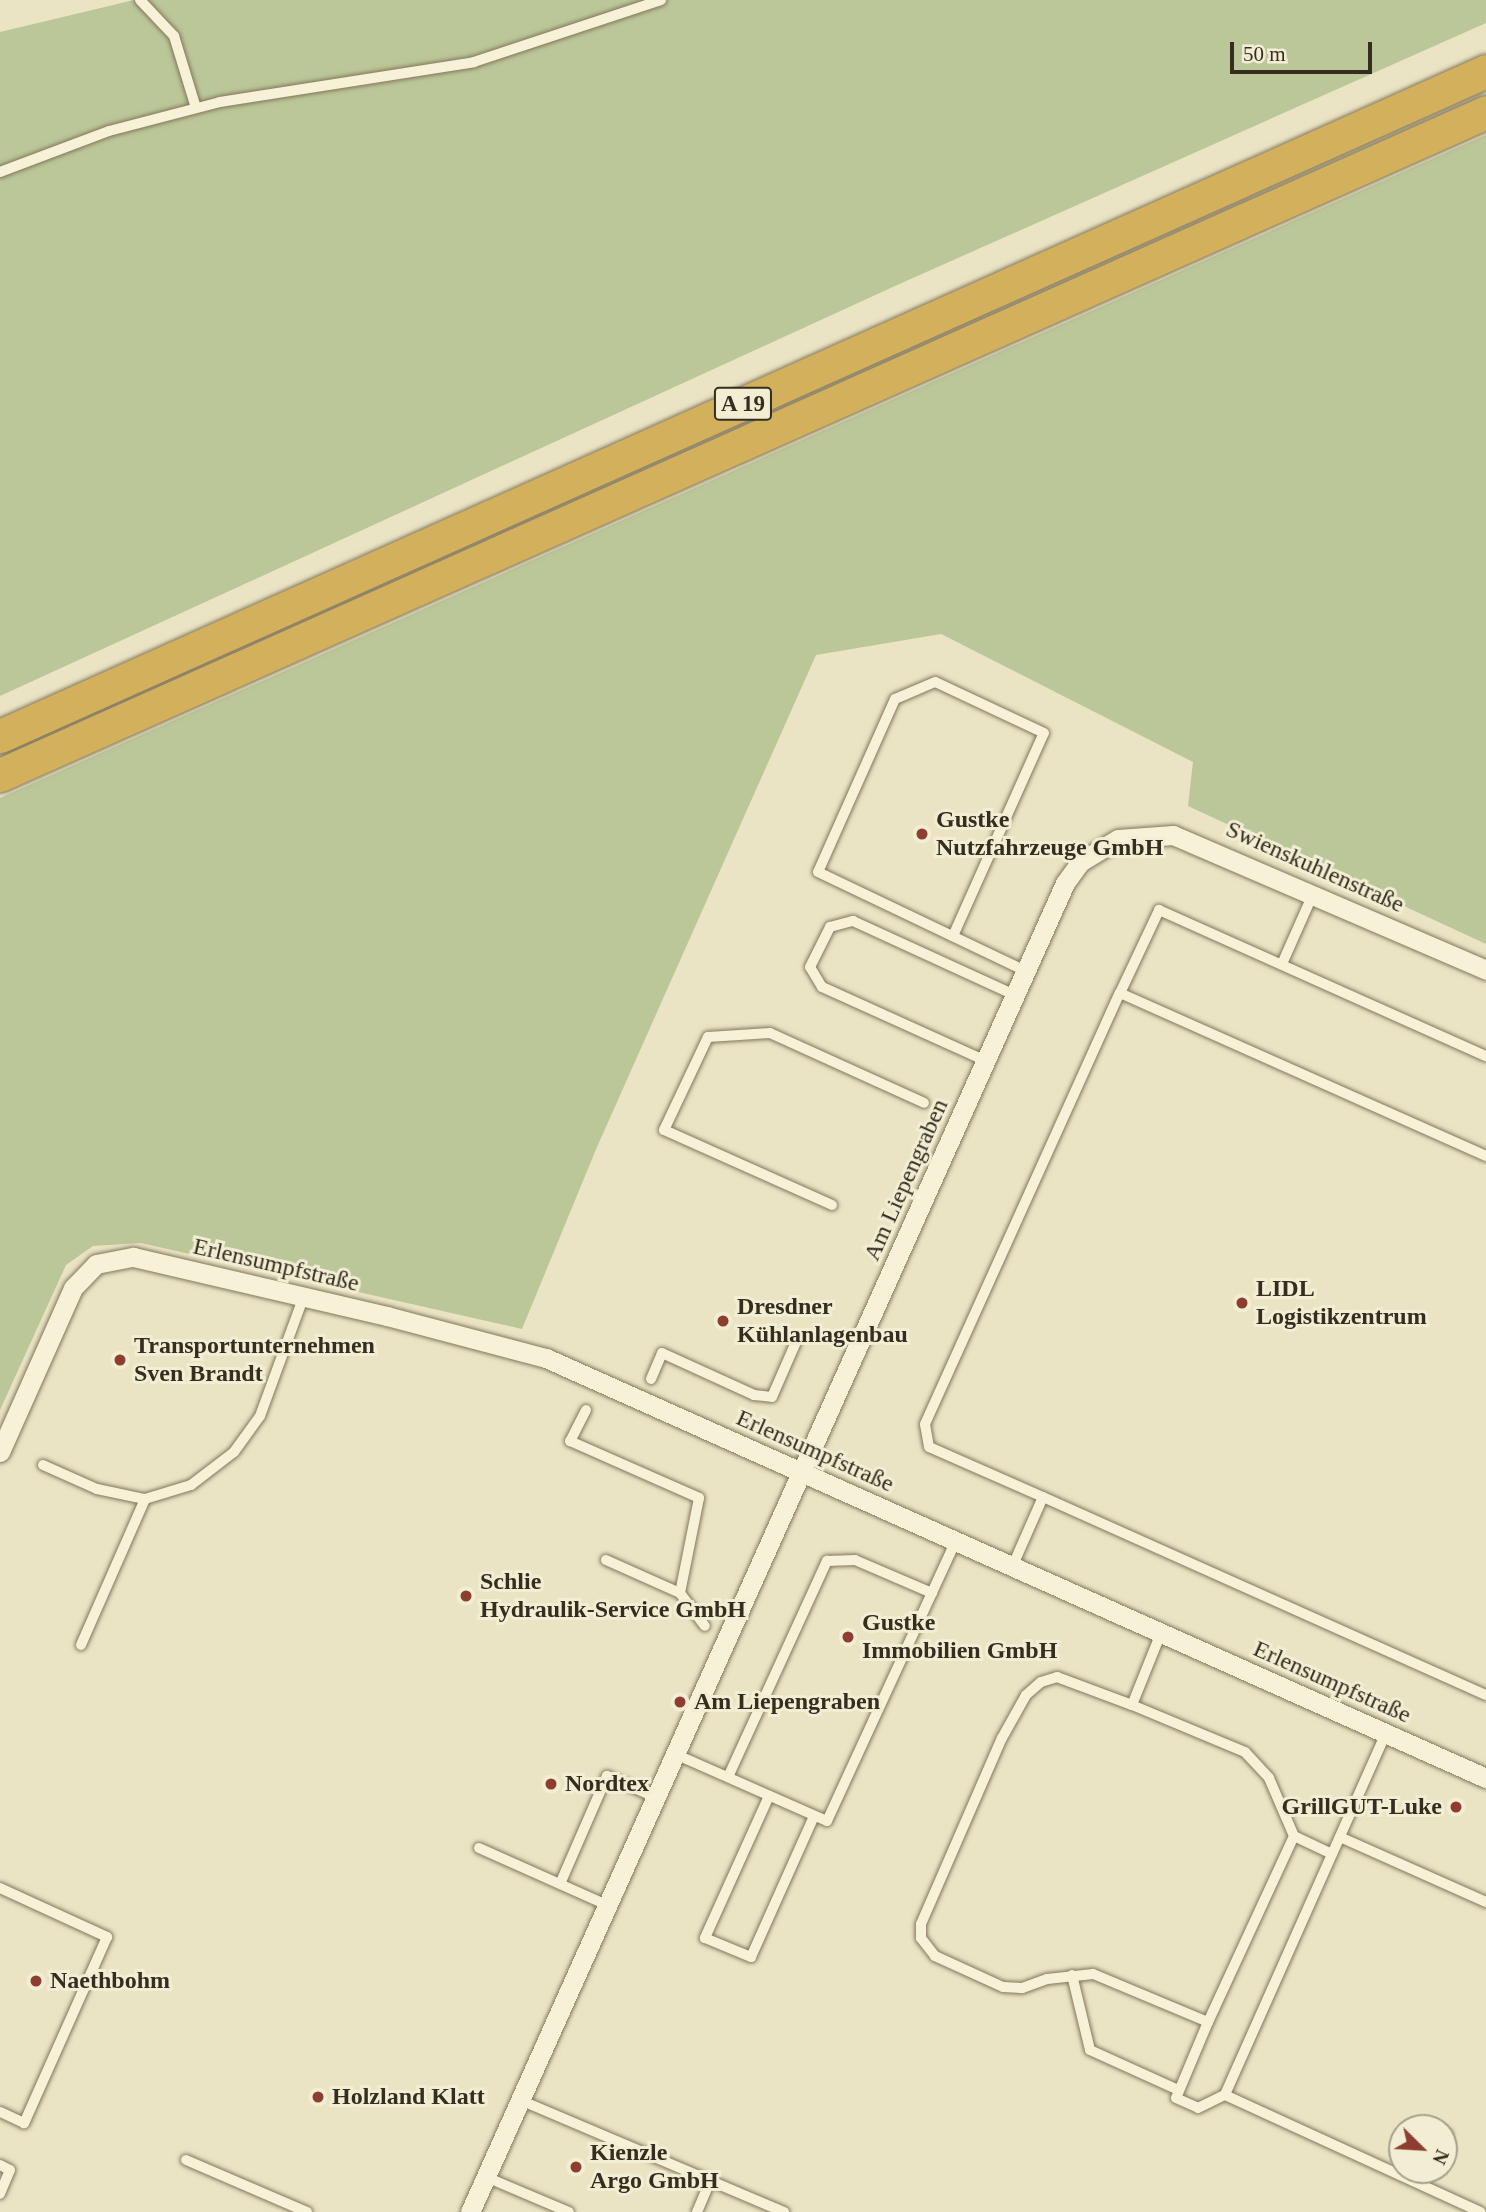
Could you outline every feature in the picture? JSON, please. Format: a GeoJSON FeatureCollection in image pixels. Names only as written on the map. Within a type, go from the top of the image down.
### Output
{"type":"FeatureCollection","features":[{"type":"Feature","properties":{"kind":"highway","name":"A 19"},"geometry":{"type":"LineString","coordinates":[[0,736],[1486,71]]}},
{"type":"Feature","properties":{"kind":"highway","name":"A 19"},"geometry":{"type":"LineString","coordinates":[[0,775],[1486,112]]}},
{"type":"Feature","properties":{"kind":"street","name":"Swienskuhlenstraße"},"geometry":{"type":"LineString","coordinates":[[1118,839],[1148,834],[1185,838],[1314,892],[1486,970]]}},
{"type":"Feature","properties":{"kind":"street","name":"Am Liepengraben"},"geometry":{"type":"LineString","coordinates":[[470,2212],[1065,883],[1080,862],[1118,839]]}},
{"type":"Feature","properties":{"kind":"street","name":"Erlensumpfstraße"},"geometry":{"type":"LineString","coordinates":[[0,1452],[73,1288],[96,1264],[133,1257],[304,1296],[546,1358],[1486,1778]]}},
{"type":"Feature","properties":{"kind":"lane"},"geometry":{"type":"LineString","coordinates":[[140,0],[174,36],[196,108]]}},
{"type":"Feature","properties":{"kind":"lane"},"geometry":{"type":"LineString","coordinates":[[0,172],[109,131],[196,108],[474,62],[661,0]]}},
{"type":"Feature","properties":{"kind":"lane"},"geometry":{"type":"LineString","coordinates":[[953,936],[1044,733],[935,682],[895,699],[818,872],[1026,971]]}},
{"type":"Feature","properties":{"kind":"lane"},"geometry":{"type":"LineString","coordinates":[[1282,964],[1314,892]]}},
{"type":"Feature","properties":{"kind":"lane"},"geometry":{"type":"LineString","coordinates":[[1486,1056],[1159,911],[925,1424],[929,1447],[1486,1695]]}},
{"type":"Feature","properties":{"kind":"lane"},"geometry":{"type":"LineString","coordinates":[[986,1061],[822,987],[810,967],[830,927],[853,921],[1015,995]]}},
{"type":"Feature","properties":{"kind":"lane"},"geometry":{"type":"LineString","coordinates":[[1120,993],[1486,1156]]}},
{"type":"Feature","properties":{"kind":"lane"},"geometry":{"type":"LineString","coordinates":[[832,1205],[664,1130],[708,1037],[770,1033],[924,1103]]}},
{"type":"Feature","properties":{"kind":"lane"},"geometry":{"type":"LineString","coordinates":[[43,1465],[97,1489],[145,1499],[191,1485],[234,1452],[260,1416],[304,1296]]}},
{"type":"Feature","properties":{"kind":"lane"},"geometry":{"type":"LineString","coordinates":[[651,1379],[662,1353],[754,1395],[772,1397],[796,1342]]}},
{"type":"Feature","properties":{"kind":"lane"},"geometry":{"type":"LineString","coordinates":[[586,1410],[570,1441],[699,1498],[680,1593]]}},
{"type":"Feature","properties":{"kind":"lane"},"geometry":{"type":"LineString","coordinates":[[1013,1565],[1043,1497]]}},
{"type":"Feature","properties":{"kind":"lane"},"geometry":{"type":"LineString","coordinates":[[81,1645],[145,1499]]}},
{"type":"Feature","properties":{"kind":"lane"},"geometry":{"type":"LineString","coordinates":[[674,1754],[827,1821],[957,1541]]}},
{"type":"Feature","properties":{"kind":"lane"},"geometry":{"type":"LineString","coordinates":[[606,1560],[680,1593],[705,1626]]}},
{"type":"Feature","properties":{"kind":"lane"},"geometry":{"type":"LineString","coordinates":[[728,1777],[827,1561],[855,1560],[932,1593]]}},
{"type":"Feature","properties":{"kind":"lane"},"geometry":{"type":"LineString","coordinates":[[1132,1705],[1162,1632]]}},
{"type":"Feature","properties":{"kind":"lane"},"geometry":{"type":"LineString","coordinates":[[1208,2022],[1103,1976],[1073,1975],[1022,1988],[1003,1987],[935,1956],[921,1938],[921,1924],[1002,1738],[1026,1695],[1041,1682],[1057,1677],[1245,1752],[1269,1778],[1294,1836],[1332,1854]]}},
{"type":"Feature","properties":{"kind":"lane"},"geometry":{"type":"LineString","coordinates":[[1294,1836],[1178,2090],[1177,2098],[1189,2108],[1206,2106],[1225,2095],[1386,1733]]}},
{"type":"Feature","properties":{"kind":"lane"},"geometry":{"type":"LineString","coordinates":[[560,1884],[607,1776],[655,1797]]}},
{"type":"Feature","properties":{"kind":"lane"},"geometry":{"type":"LineString","coordinates":[[769,1796],[705,1938],[751,1957],[814,1816]]}},
{"type":"Feature","properties":{"kind":"lane"},"geometry":{"type":"LineString","coordinates":[[1340,1837],[1486,1902]]}},
{"type":"Feature","properties":{"kind":"lane"},"geometry":{"type":"LineString","coordinates":[[479,1849],[607,1905]]}},
{"type":"Feature","properties":{"kind":"lane"},"geometry":{"type":"LineString","coordinates":[[0,1888],[107,1937],[24,2123],[0,2112]]}},
{"type":"Feature","properties":{"kind":"lane"},"geometry":{"type":"LineString","coordinates":[[1073,1975],[1090,2050],[1178,2090]]}},
{"type":"Feature","properties":{"kind":"lane"},"geometry":{"type":"LineString","coordinates":[[1225,2095],[1480,2212]]}},
{"type":"Feature","properties":{"kind":"lane"},"geometry":{"type":"LineString","coordinates":[[520,2100],[784,2212]]}},
{"type":"Feature","properties":{"kind":"lane"},"geometry":{"type":"LineString","coordinates":[[186,2160],[307,2212]]}},
{"type":"Feature","properties":{"kind":"lane"},"geometry":{"type":"LineString","coordinates":[[0,2165],[10,2170],[0,2194]]}},
{"type":"Feature","properties":{"kind":"lane"},"geometry":{"type":"LineString","coordinates":[[486,2177],[569,2212]]}},
{"type":"Feature","properties":{"kind":"lane"},"geometry":{"type":"LineString","coordinates":[[697,2212],[710,2181]]}},
{"type":"Feature","properties":{"kind":"green space"},"geometry":{"type":"Polygon","coordinates":[[[134,0],[1486,0],[1486,23],[895,286],[0,696],[0,32],[134,0]]]}},
{"type":"Feature","properties":{"kind":"green space"},"geometry":{"type":"Polygon","coordinates":[[[1486,135],[1486,944],[1188,806],[1193,762],[941,634],[816,655],[597,1147],[522,1329],[141,1243],[93,1246],[66,1265],[0,1410],[0,798],[1486,135]]]}},
{"type":"Feature","properties":{"kind":"place","name":"Gustke Nutzfahrzeuge GmbH"},"geometry":{"type":"Point","coordinates":[922,834]}},
{"type":"Feature","properties":{"kind":"place","name":"LIDL Logistikzentrum"},"geometry":{"type":"Point","coordinates":[1242,1303]}},
{"type":"Feature","properties":{"kind":"place","name":"Dresdner Kühlanlagenbau"},"geometry":{"type":"Point","coordinates":[723,1321]}},
{"type":"Feature","properties":{"kind":"place","name":"Transportunternehmen Sven Brandt"},"geometry":{"type":"Point","coordinates":[120,1360]}},
{"type":"Feature","properties":{"kind":"place","name":"Schlie Hydraulik-Service GmbH"},"geometry":{"type":"Point","coordinates":[466,1596]}},
{"type":"Feature","properties":{"kind":"place","name":"Gustke Immobilien GmbH"},"geometry":{"type":"Point","coordinates":[848,1637]}},
{"type":"Feature","properties":{"kind":"place","name":"Am Liepengraben"},"geometry":{"type":"Point","coordinates":[680,1702]}},
{"type":"Feature","properties":{"kind":"place","name":"Nordtex"},"geometry":{"type":"Point","coordinates":[551,1784]}},
{"type":"Feature","properties":{"kind":"place","name":"GrillGUT-Luke"},"geometry":{"type":"Point","coordinates":[1456,1807]}},
{"type":"Feature","properties":{"kind":"place","name":"Naethbohm"},"geometry":{"type":"Point","coordinates":[36,1981]}},
{"type":"Feature","properties":{"kind":"place","name":"Holzland Klatt"},"geometry":{"type":"Point","coordinates":[318,2097]}},
{"type":"Feature","properties":{"kind":"place","name":"Kienzle Argo GmbH"},"geometry":{"type":"Point","coordinates":[576,2167]}}]}
